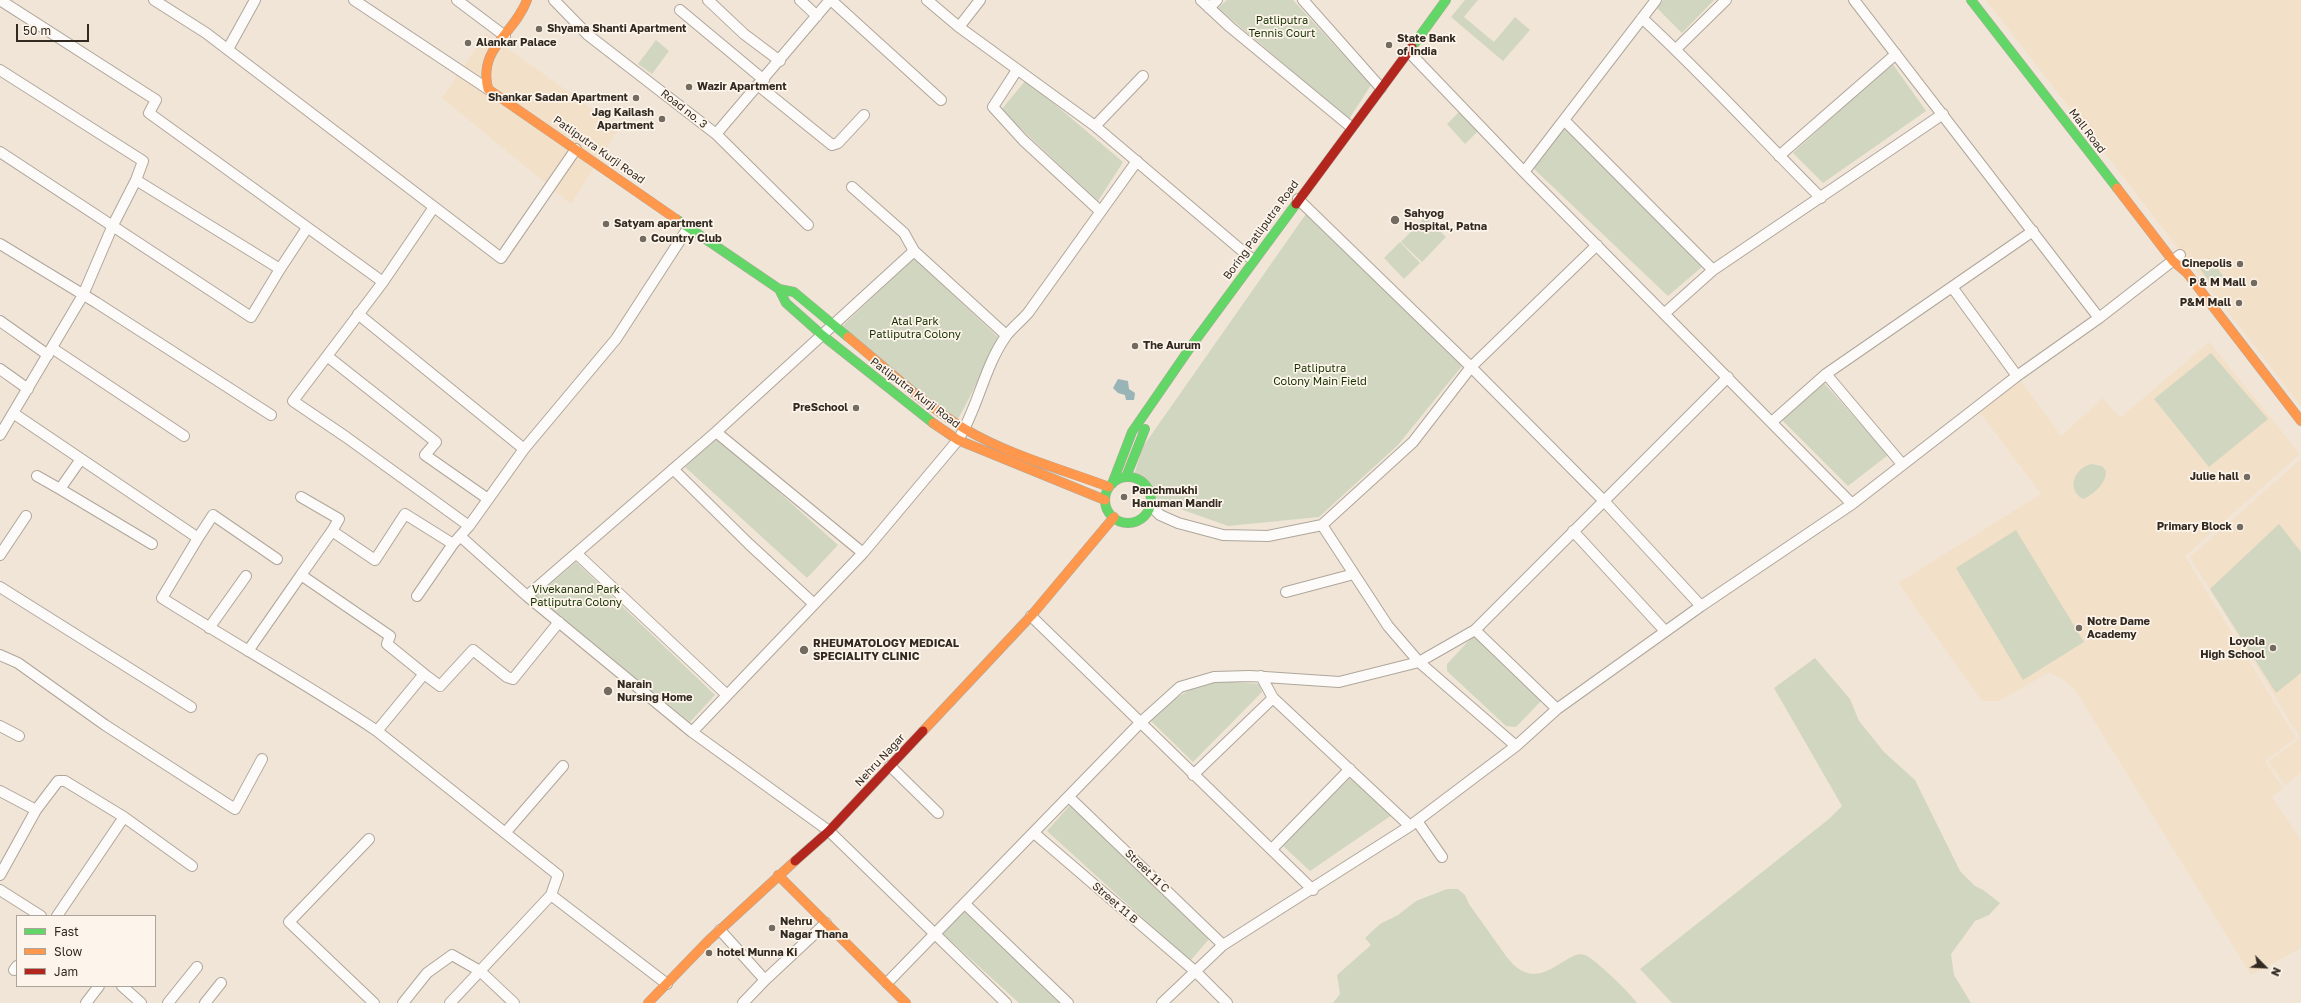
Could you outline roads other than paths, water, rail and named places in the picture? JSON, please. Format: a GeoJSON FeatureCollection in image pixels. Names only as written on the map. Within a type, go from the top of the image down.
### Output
{"type":"FeatureCollection","features":[{"type":"Feature","properties":{"kind":"street"},"geometry":{"type":"LineString","coordinates":[[0,0],[156,100],[149,113],[383,282]]}},
{"type":"Feature","properties":{"kind":"street"},"geometry":{"type":"LineString","coordinates":[[154,0],[228,49],[501,258],[576,149]]}},
{"type":"Feature","properties":{"kind":"street"},"geometry":{"type":"LineString","coordinates":[[228,49],[255,0]]}},
{"type":"Feature","properties":{"kind":"street"},"geometry":{"type":"LineString","coordinates":[[354,0],[488,89]]}},
{"type":"Feature","properties":{"kind":"street"},"geometry":{"type":"LineString","coordinates":[[457,0],[505,36]]}},
{"type":"Feature","properties":{"kind":"street"},"geometry":{"type":"LineString","coordinates":[[488,89],[485,73],[491,54],[505,36],[527,0]]}},
{"type":"Feature","properties":{"kind":"street","name":"Road no. 3"},"geometry":{"type":"LineString","coordinates":[[554,0],[588,35],[716,134],[831,0]]}},
{"type":"Feature","properties":{"kind":"street"},"geometry":{"type":"LineString","coordinates":[[708,0],[749,38],[780,61]]}},
{"type":"Feature","properties":{"kind":"street"},"geometry":{"type":"LineString","coordinates":[[800,0],[817,16]]}},
{"type":"Feature","properties":{"kind":"street"},"geometry":{"type":"LineString","coordinates":[[831,0],[941,100]]}},
{"type":"Feature","properties":{"kind":"street"},"geometry":{"type":"LineString","coordinates":[[928,0],[959,27],[1016,70],[1095,126],[1253,260]]}},
{"type":"Feature","properties":{"kind":"street"},"geometry":{"type":"LineString","coordinates":[[959,27],[980,0]]}},
{"type":"Feature","properties":{"kind":"street"},"geometry":{"type":"LineString","coordinates":[[1201,0],[1351,127]]}},
{"type":"Feature","properties":{"kind":"street"},"geometry":{"type":"LineString","coordinates":[[1209,8],[1217,0]]}},
{"type":"Feature","properties":{"kind":"street"},"geometry":{"type":"LineString","coordinates":[[1303,0],[1380,88]]}},
{"type":"Feature","properties":{"kind":"street","name":"Boring Patliputra Road"},"geometry":{"type":"LineString","coordinates":[[1126,477],[1135,450],[1153,414],[1253,260],[1301,202],[1351,127],[1380,88],[1412,55],[1446,0]]}},
{"type":"Feature","properties":{"kind":"street","name":"Boring Patliputra Road"},"geometry":{"type":"LineString","coordinates":[[1110,485],[1132,432],[1196,348],[1301,202],[1412,55],[1457,0]]}},
{"type":"Feature","properties":{"kind":"street"},"geometry":{"type":"LineString","coordinates":[[1524,172],[1656,0]]}},
{"type":"Feature","properties":{"kind":"street"},"geometry":{"type":"LineString","coordinates":[[1676,49],[1726,0]]}},
{"type":"Feature","properties":{"kind":"street"},"geometry":{"type":"LineString","coordinates":[[1854,0],[2099,318]]}},
{"type":"Feature","properties":{"kind":"street","name":"Mall Road"},"geometry":{"type":"LineString","coordinates":[[1971,0],[1982,6],[2073,127],[2301,421]]}},
{"type":"Feature","properties":{"kind":"street"},"geometry":{"type":"LineString","coordinates":[[680,10],[832,145],[838,143],[864,115]]}},
{"type":"Feature","properties":{"kind":"street"},"geometry":{"type":"LineString","coordinates":[[1642,18],[1676,49],[1821,198]]}},
{"type":"Feature","properties":{"kind":"street"},"geometry":{"type":"LineString","coordinates":[[1779,156],[1896,54]]}},
{"type":"Feature","properties":{"kind":"street"},"geometry":{"type":"LineString","coordinates":[[1412,55],[1524,172],[1773,421],[1852,504]]}},
{"type":"Feature","properties":{"kind":"street"},"geometry":{"type":"LineString","coordinates":[[0,70],[144,161],[113,225],[83,296],[0,435]]}},
{"type":"Feature","properties":{"kind":"street"},"geometry":{"type":"LineString","coordinates":[[1016,70],[993,107],[1023,140],[1100,211]]}},
{"type":"Feature","properties":{"kind":"street"},"geometry":{"type":"LineString","coordinates":[[1095,126],[1143,76]]}},
{"type":"Feature","properties":{"kind":"street","name":"Patliputra Kurji Road"},"geometry":{"type":"LineString","coordinates":[[488,89],[688,228],[779,289],[794,292],[926,402],[965,429],[1005,448],[1110,485]]}},
{"type":"Feature","properties":{"kind":"street"},"geometry":{"type":"LineString","coordinates":[[1665,313],[1712,270],[1821,198],[1943,114]]}},
{"type":"Feature","properties":{"kind":"street"},"geometry":{"type":"LineString","coordinates":[[1564,120],[1712,270]]}},
{"type":"Feature","properties":{"kind":"street"},"geometry":{"type":"LineString","coordinates":[[716,134],[808,225]]}},
{"type":"Feature","properties":{"kind":"street"},"geometry":{"type":"LineString","coordinates":[[0,152],[113,225],[251,318],[280,269],[307,228]]}},
{"type":"Feature","properties":{"kind":"street"},"geometry":{"type":"LineString","coordinates":[[692,732],[863,553],[958,440],[965,429],[993,360],[1006,335],[1028,313],[1137,161]]}},
{"type":"Feature","properties":{"kind":"street"},"geometry":{"type":"LineString","coordinates":[[136,180],[280,269]]}},
{"type":"Feature","properties":{"kind":"street"},"geometry":{"type":"LineString","coordinates":[[852,187],[904,233],[914,251],[1006,335]]}},
{"type":"Feature","properties":{"kind":"street"},"geometry":{"type":"LineString","coordinates":[[1301,202],[1471,367],[1604,501],[1701,606]]}},
{"type":"Feature","properties":{"kind":"street"},"geometry":{"type":"LineString","coordinates":[[434,207],[383,282],[293,401],[346,437],[468,526]]}},
{"type":"Feature","properties":{"kind":"street"},"geometry":{"type":"LineString","coordinates":[[417,596],[453,544],[468,526],[524,449],[616,339],[688,228]]}},
{"type":"Feature","properties":{"kind":"street"},"geometry":{"type":"LineString","coordinates":[[1773,421],[1826,374],[2033,232]]}},
{"type":"Feature","properties":{"kind":"street"},"geometry":{"type":"LineString","coordinates":[[0,244],[271,415]]}},
{"type":"Feature","properties":{"kind":"street"},"geometry":{"type":"LineString","coordinates":[[1150,505],[1160,515],[1178,523],[1223,535],[1268,536],[1322,525],[1413,442],[1471,367],[1597,246]]}},
{"type":"Feature","properties":{"kind":"street"},"geometry":{"type":"LineString","coordinates":[[527,596],[716,432],[914,251]]}},
{"type":"Feature","properties":{"kind":"street"},"geometry":{"type":"LineString","coordinates":[[1162,1003],[1223,945],[1312,890],[1413,823],[1516,746],[1557,709],[1665,631],[1852,504],[2017,376],[2099,318],[2176,258]]}},
{"type":"Feature","properties":{"kind":"street"},"geometry":{"type":"LineString","coordinates":[[1952,287],[2017,376]]}},
{"type":"Feature","properties":{"kind":"street","name":"Patliputra Kurji Road"},"geometry":{"type":"LineString","coordinates":[[779,289],[786,303],[822,335],[925,417],[958,440],[1105,500]]}},
{"type":"Feature","properties":{"kind":"street"},"geometry":{"type":"LineString","coordinates":[[358,314],[524,449]]}},
{"type":"Feature","properties":{"kind":"street"},"geometry":{"type":"LineString","coordinates":[[0,321],[184,436]]}},
{"type":"Feature","properties":{"kind":"street"},"geometry":{"type":"LineString","coordinates":[[327,356],[436,442],[425,455],[488,499]]}},
{"type":"Feature","properties":{"kind":"street"},"geometry":{"type":"LineString","coordinates":[[0,369],[28,389]]}},
{"type":"Feature","properties":{"kind":"street"},"geometry":{"type":"LineString","coordinates":[[1826,374],[1902,464]]}},
{"type":"Feature","properties":{"kind":"street"},"geometry":{"type":"LineString","coordinates":[[887,983],[1140,723],[1180,687],[1214,677],[1261,676],[1339,682],[1419,662],[1475,630],[1728,377]]}},
{"type":"Feature","properties":{"kind":"street"},"geometry":{"type":"LineString","coordinates":[[13,413],[198,538]]}},
{"type":"Feature","properties":{"kind":"street"},"geometry":{"type":"LineString","coordinates":[[716,432],[863,553]]}},
{"type":"Feature","properties":{"kind":"street"},"geometry":{"type":"LineString","coordinates":[[60,489],[81,459]]}},
{"type":"Feature","properties":{"kind":"street"},"geometry":{"type":"LineString","coordinates":[[673,469],[749,544],[814,604]]}},
{"type":"Feature","properties":{"kind":"street"},"geometry":{"type":"LineString","coordinates":[[37,476],[152,544]]}},
{"type":"Feature","properties":{"kind":"street"},"geometry":{"type":"LineString","coordinates":[[1126,477],[1142,482],[1150,496],[1150,505],[1147,512],[1135,521],[1128,522],[1114,518],[1107,510],[1105,500],[1110,485],[1126,477]]}},
{"type":"Feature","properties":{"kind":"street"},"geometry":{"type":"LineString","coordinates":[[248,651],[339,520],[301,496]]}},
{"type":"Feature","properties":{"kind":"street"},"geometry":{"type":"LineString","coordinates":[[332,531],[375,560],[405,514],[453,544]]}},
{"type":"Feature","properties":{"kind":"street"},"geometry":{"type":"LineString","coordinates":[[277,559],[212,515],[162,598],[328,699],[377,731],[558,875],[551,895],[450,1003]]}},
{"type":"Feature","properties":{"kind":"street"},"geometry":{"type":"LineString","coordinates":[[0,555],[26,516]]}},
{"type":"Feature","properties":{"kind":"street","name":"Nehru Nagar"},"geometry":{"type":"LineString","coordinates":[[648,1003],[720,930],[778,876],[829,832],[1031,616],[1114,518]]}},
{"type":"Feature","properties":{"kind":"street"},"geometry":{"type":"LineString","coordinates":[[1322,525],[1388,626],[1419,662],[1516,746]]}},
{"type":"Feature","properties":{"kind":"street"},"geometry":{"type":"LineString","coordinates":[[1573,531],[1665,631]]}},
{"type":"Feature","properties":{"kind":"street"},"geometry":{"type":"LineString","coordinates":[[460,536],[527,596],[692,732],[829,832],[1006,1003]]}},
{"type":"Feature","properties":{"kind":"street"},"geometry":{"type":"LineString","coordinates":[[576,554],[727,695]]}},
{"type":"Feature","properties":{"kind":"street"},"geometry":{"type":"LineString","coordinates":[[1286,592],[1354,574]]}},
{"type":"Feature","properties":{"kind":"street"},"geometry":{"type":"LineString","coordinates":[[301,575],[390,636],[387,644],[440,686],[473,650],[506,677],[513,679],[559,622]]}},
{"type":"Feature","properties":{"kind":"street"},"geometry":{"type":"LineString","coordinates":[[209,628],[246,576]]}},
{"type":"Feature","properties":{"kind":"street"},"geometry":{"type":"LineString","coordinates":[[0,586],[191,707]]}},
{"type":"Feature","properties":{"kind":"street"},"geometry":{"type":"LineString","coordinates":[[1031,616],[1193,775],[1272,849],[1312,890]]}},
{"type":"Feature","properties":{"kind":"street"},"geometry":{"type":"LineString","coordinates":[[1475,630],[1557,709]]}},
{"type":"Feature","properties":{"kind":"street"},"geometry":{"type":"LineString","coordinates":[[0,655],[18,663],[48,683],[104,725],[235,809],[262,759]]}},
{"type":"Feature","properties":{"kind":"street"},"geometry":{"type":"LineString","coordinates":[[377,731],[424,674]]}},
{"type":"Feature","properties":{"kind":"street"},"geometry":{"type":"LineString","coordinates":[[1261,676],[1273,698],[1350,769],[1413,823],[1442,857]]}},
{"type":"Feature","properties":{"kind":"street"},"geometry":{"type":"LineString","coordinates":[[1193,775],[1273,698]]}},
{"type":"Feature","properties":{"kind":"street"},"geometry":{"type":"LineString","coordinates":[[0,726],[19,736]]}},
{"type":"Feature","properties":{"kind":"street"},"geometry":{"type":"LineString","coordinates":[[505,833],[563,766]]}},
{"type":"Feature","properties":{"kind":"street"},"geometry":{"type":"LineString","coordinates":[[890,766],[938,813]]}},
{"type":"Feature","properties":{"kind":"street"},"geometry":{"type":"LineString","coordinates":[[1272,849],[1350,769]]}},
{"type":"Feature","properties":{"kind":"street"},"geometry":{"type":"LineString","coordinates":[[0,875],[36,810],[56,783],[62,780],[124,817],[192,866]]}},
{"type":"Feature","properties":{"kind":"street"},"geometry":{"type":"LineString","coordinates":[[0,791],[36,810]]}},
{"type":"Feature","properties":{"kind":"street","name":"Street 11 C"},"geometry":{"type":"LineString","coordinates":[[1069,797],[1223,945]]}},
{"type":"Feature","properties":{"kind":"street"},"geometry":{"type":"LineString","coordinates":[[58,915],[124,817]]}},
{"type":"Feature","properties":{"kind":"street","name":"Street 11 B"},"geometry":{"type":"LineString","coordinates":[[1034,833],[1196,972],[1227,1003]]}},
{"type":"Feature","properties":{"kind":"street"},"geometry":{"type":"LineString","coordinates":[[369,839],[289,922],[374,1003]]}},
{"type":"Feature","properties":{"kind":"street"},"geometry":{"type":"LineString","coordinates":[[778,876],[906,1003]]}},
{"type":"Feature","properties":{"kind":"street"},"geometry":{"type":"LineString","coordinates":[[0,890],[39,915]]}},
{"type":"Feature","properties":{"kind":"street"},"geometry":{"type":"LineString","coordinates":[[551,895],[666,984]]}},
{"type":"Feature","properties":{"kind":"street"},"geometry":{"type":"LineString","coordinates":[[965,904],[1068,1003]]}},
{"type":"Feature","properties":{"kind":"street"},"geometry":{"type":"LineString","coordinates":[[743,1003],[765,980],[826,923]]}},
{"type":"Feature","properties":{"kind":"street"},"geometry":{"type":"LineString","coordinates":[[720,930],[765,980]]}},
{"type":"Feature","properties":{"kind":"street"},"geometry":{"type":"LineString","coordinates":[[403,1003],[427,973],[452,955],[480,971],[514,1003]]}},
{"type":"Feature","properties":{"kind":"street"},"geometry":{"type":"LineString","coordinates":[[168,1003],[197,967]]}},
{"type":"Feature","properties":{"kind":"street"},"geometry":{"type":"LineString","coordinates":[[205,1003],[221,983]]}},
{"type":"Feature","properties":{"kind":"street"},"geometry":{"type":"LineString","coordinates":[[86,1003],[98,987]]}},
{"type":"Feature","properties":{"kind":"street"},"geometry":{"type":"LineString","coordinates":[[123,987],[141,1003]]}},
{"type":"Feature","properties":{"kind":"water"},"geometry":{"type":"Polygon","coordinates":[[[1118,379],[1128,381],[1129,389],[1135,393],[1134,400],[1126,400],[1125,395],[1118,393],[1113,388],[1118,379]]]}},
{"type":"Feature","properties":{"kind":"place","name":"Shyama Shanti Apartment"},"geometry":{"type":"Point","coordinates":[539,29]}},
{"type":"Feature","properties":{"kind":"place","name":"Alankar Palace"},"geometry":{"type":"Point","coordinates":[468,43]}},
{"type":"Feature","properties":{"kind":"place","name":"State Bank of India"},"geometry":{"type":"Point","coordinates":[1389,45]}},
{"type":"Feature","properties":{"kind":"place","name":"Wazir Apartment"},"geometry":{"type":"Point","coordinates":[689,87]}},
{"type":"Feature","properties":{"kind":"place","name":"Shankar Sadan Apartment"},"geometry":{"type":"Point","coordinates":[636,98]}},
{"type":"Feature","properties":{"kind":"place","name":"Jag Kailash Apartment"},"geometry":{"type":"Point","coordinates":[662,119]}},
{"type":"Feature","properties":{"kind":"place","name":"Sahyog Hospital, Patna"},"geometry":{"type":"Point","coordinates":[1395,220]}},
{"type":"Feature","properties":{"kind":"place","name":"Satyam apartment"},"geometry":{"type":"Point","coordinates":[606,224]}},
{"type":"Feature","properties":{"kind":"place","name":"Country Club"},"geometry":{"type":"Point","coordinates":[643,239]}},
{"type":"Feature","properties":{"kind":"place","name":"Cinepolis"},"geometry":{"type":"Point","coordinates":[2240,264]}},
{"type":"Feature","properties":{"kind":"place","name":"P & M Mall"},"geometry":{"type":"Point","coordinates":[2254,283]}},
{"type":"Feature","properties":{"kind":"place","name":"P&M Mall"},"geometry":{"type":"Point","coordinates":[2239,303]}},
{"type":"Feature","properties":{"kind":"place","name":"The Aurum"},"geometry":{"type":"Point","coordinates":[1135,346]}},
{"type":"Feature","properties":{"kind":"place","name":"PreSchool"},"geometry":{"type":"Point","coordinates":[856,408]}},
{"type":"Feature","properties":{"kind":"place","name":"Julie hall"},"geometry":{"type":"Point","coordinates":[2247,477]}},
{"type":"Feature","properties":{"kind":"place","name":"Panchmukhi Hanuman Mandir"},"geometry":{"type":"Point","coordinates":[1124,497]}},
{"type":"Feature","properties":{"kind":"place","name":"Primary Block"},"geometry":{"type":"Point","coordinates":[2240,527]}},
{"type":"Feature","properties":{"kind":"place","name":"Notre Dame Academy"},"geometry":{"type":"Point","coordinates":[2079,628]}},
{"type":"Feature","properties":{"kind":"place","name":"Loyola High School"},"geometry":{"type":"Point","coordinates":[2273,648]}},
{"type":"Feature","properties":{"kind":"place","name":"RHEUMATOLOGY MEDICAL SPECIALITY CLINIC"},"geometry":{"type":"Point","coordinates":[804,650]}},
{"type":"Feature","properties":{"kind":"place","name":"Narain Nursing Home"},"geometry":{"type":"Point","coordinates":[608,691]}},
{"type":"Feature","properties":{"kind":"place","name":"Nehru Nagar Thana"},"geometry":{"type":"Point","coordinates":[772,928]}},
{"type":"Feature","properties":{"kind":"place","name":"hotel Munna Ki"},"geometry":{"type":"Point","coordinates":[709,953]}},
{"type":"Feature","properties":{"kind":"park label","name":"Patliputra Tennis Court"},"geometry":{"type":"Point","coordinates":[1282,27]}},
{"type":"Feature","properties":{"kind":"park label","name":"Atal Park Patliputra Colony"},"geometry":{"type":"Point","coordinates":[915,328]}},
{"type":"Feature","properties":{"kind":"park label","name":"Patliputra Colony Main Field"},"geometry":{"type":"Point","coordinates":[1320,375]}},
{"type":"Feature","properties":{"kind":"park label","name":"Vivekanand Park Patliputra Colony"},"geometry":{"type":"Point","coordinates":[576,596]}}]}
